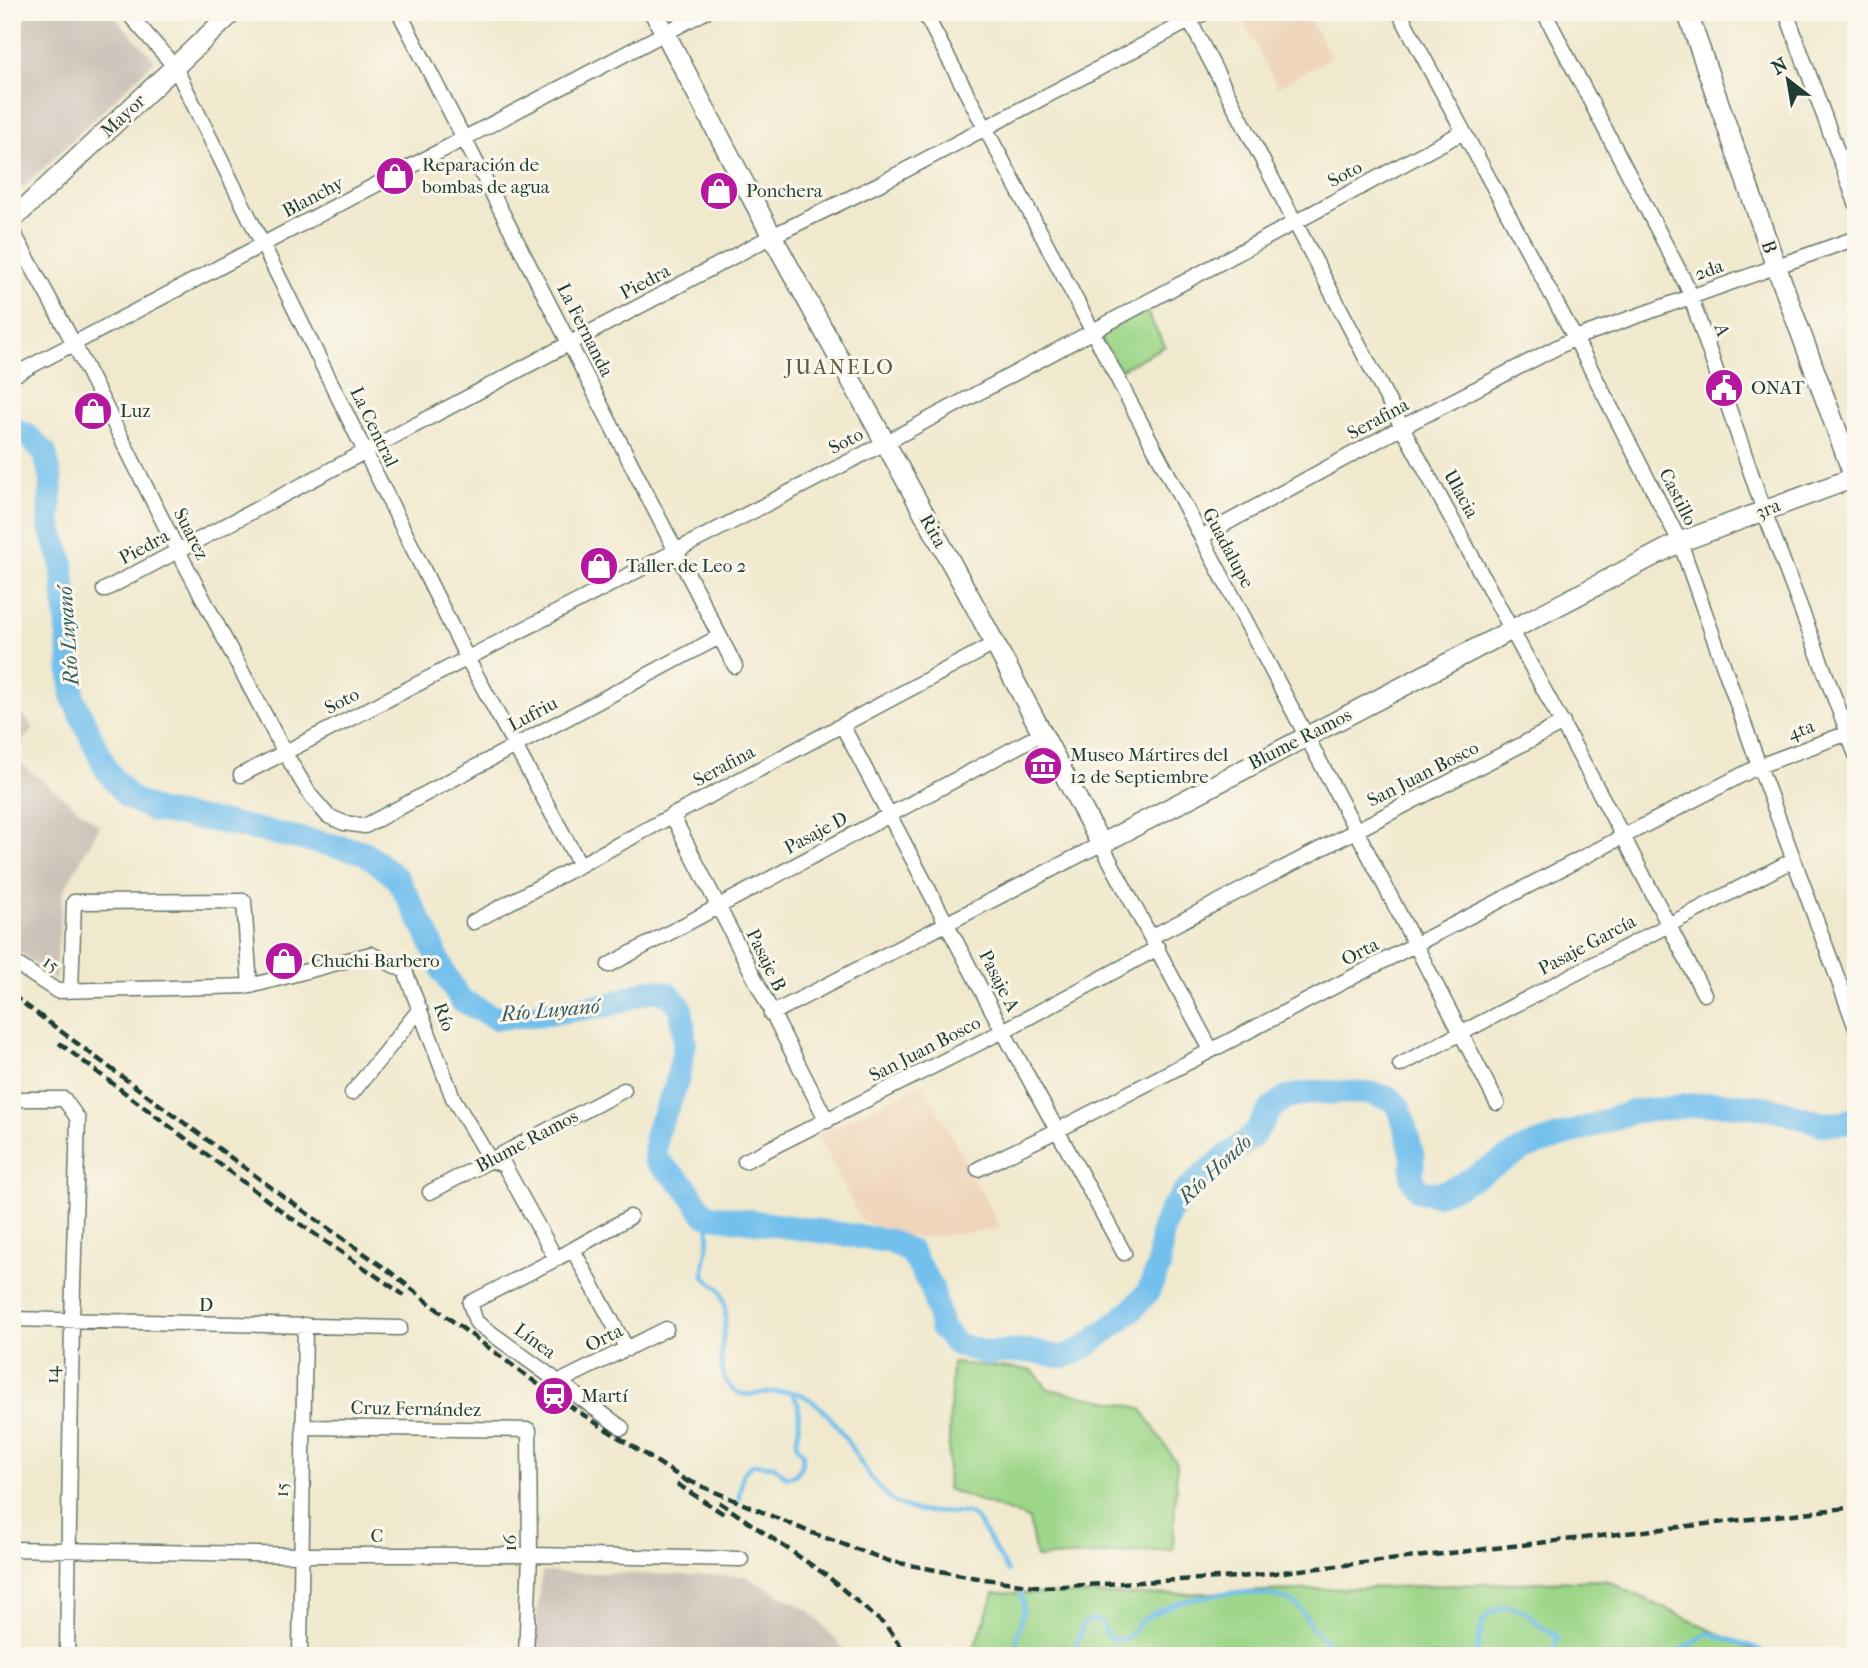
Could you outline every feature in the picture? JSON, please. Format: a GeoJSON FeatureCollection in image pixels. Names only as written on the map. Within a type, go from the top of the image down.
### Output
{"type":"FeatureCollection","features":[{"type":"Feature","properties":{"kind":"street","name":"La Central"},"geometry":{"type":"LineString","coordinates":[[127,12],[176,67],[467,658],[580,865]]}},
{"type":"Feature","properties":{"kind":"street","name":"Mayor"},"geometry":{"type":"LineString","coordinates":[[12,220],[233,12]]}},
{"type":"Feature","properties":{"kind":"street","name":"La Fernanda"},"geometry":{"type":"LineString","coordinates":[[400,12],[734,666]]}},
{"type":"Feature","properties":{"kind":"street","name":"Rita"},"geometry":{"type":"LineString","coordinates":[[654,12],[1211,1050]]}},
{"type":"Feature","properties":{"kind":"street","name":"Blanchy"},"geometry":{"type":"LineString","coordinates":[[12,376],[705,12]]}},
{"type":"Feature","properties":{"kind":"street","name":"Guadalupe"},"geometry":{"type":"LineString","coordinates":[[924,12],[1356,830],[1497,1103]]}},
{"type":"Feature","properties":{"kind":"street","name":"Piedra"},"geometry":{"type":"LineString","coordinates":[[104,590],[772,236],[881,183],[1188,17],[1206,12]]}},
{"type":"Feature","properties":{"kind":"street","name":"Castillo"},"geometry":{"type":"LineString","coordinates":[[1399,12],[1575,338],[1680,542],[1856,1028]]}},
{"type":"Feature","properties":{"kind":"street","name":"A"},"geometry":{"type":"LineString","coordinates":[[1544,12],[1690,297],[1764,511],[1852,732],[1856,755]]}},
{"type":"Feature","properties":{"kind":"street","name":"B"},"geometry":{"type":"LineString","coordinates":[[1687,12],[1776,267],[1855,478]]}},
{"type":"Feature","properties":{"kind":"street"},"geometry":{"type":"LineString","coordinates":[[1786,12],[1856,202]]}},
{"type":"Feature","properties":{"kind":"street","name":"Ulacia"},"geometry":{"type":"LineString","coordinates":[[1188,17],[1402,427],[1513,629],[1704,994]]}},
{"type":"Feature","properties":{"kind":"street","name":"Soto"},"geometry":{"type":"LineString","coordinates":[[241,775],[885,443],[1463,132]]}},
{"type":"Feature","properties":{"kind":"street","name":"Suarez"},"geometry":{"type":"LineString","coordinates":[[12,230],[73,342],[178,551],[285,753],[310,795],[328,816],[344,823],[365,826]]}},
{"type":"Feature","properties":{"kind":"street","name":"2da"},"geometry":{"type":"LineString","coordinates":[[1575,338],[1856,238]]}},
{"type":"Feature","properties":{"kind":"street","name":"Serafina"},"geometry":{"type":"LineString","coordinates":[[1201,537],[1402,427],[1575,338]]}},
{"type":"Feature","properties":{"kind":"street","name":"3ra"},"geometry":{"type":"LineString","coordinates":[[1680,542],[1855,478]]}},
{"type":"Feature","properties":{"kind":"street","name":"Blume Ramos"},"geometry":{"type":"LineString","coordinates":[[771,1014],[1680,542]]}},
{"type":"Feature","properties":{"kind":"street","name":"Lufriu"},"geometry":{"type":"LineString","coordinates":[[365,826],[719,637]]}},
{"type":"Feature","properties":{"kind":"street","name":"Serafina"},"geometry":{"type":"LineString","coordinates":[[473,922],[994,644]]}},
{"type":"Feature","properties":{"kind":"street","name":"San Juan Bosco"},"geometry":{"type":"LineString","coordinates":[[745,1161],[1003,1031],[1155,942],[1356,830],[1563,723]]}},
{"type":"Feature","properties":{"kind":"street","name":"Pasaje A"},"geometry":{"type":"LineString","coordinates":[[842,725],[1124,1254]]}},
{"type":"Feature","properties":{"kind":"street","name":"4ta"},"geometry":{"type":"LineString","coordinates":[[1759,766],[1852,732]]}},
{"type":"Feature","properties":{"kind":"street","name":"Pasaje D"},"geometry":{"type":"LineString","coordinates":[[609,965],[1041,734]]}},
{"type":"Feature","properties":{"kind":"street","name":"Orta"},"geometry":{"type":"LineString","coordinates":[[978,1169],[1759,766]]}},
{"type":"Feature","properties":{"kind":"street","name":"Pasaje B"},"geometry":{"type":"LineString","coordinates":[[672,815],[827,1121]]}},
{"type":"Feature","properties":{"kind":"street","name":"Pasaje García"},"geometry":{"type":"LineString","coordinates":[[1400,1066],[1793,860]]}},
{"type":"Feature","properties":{"kind":"street"},"geometry":{"type":"LineString","coordinates":[[71,990],[74,902],[244,901],[250,986]]}},
{"type":"Feature","properties":{"kind":"street","name":"Río"},"geometry":{"type":"LineString","coordinates":[[71,990],[250,986],[371,954],[405,971],[453,1098],[491,1160],[504,1166],[556,1259]]}},
{"type":"Feature","properties":{"kind":"street","name":"15"},"geometry":{"type":"LineString","coordinates":[[12,961],[57,991],[71,990]]}},
{"type":"Feature","properties":{"kind":"street"},"geometry":{"type":"LineString","coordinates":[[352,1093],[420,1009]]}},
{"type":"Feature","properties":{"kind":"street","name":"Blume Ramos"},"geometry":{"type":"LineString","coordinates":[[430,1192],[624,1090]]}},
{"type":"Feature","properties":{"kind":"street","name":"14"},"geometry":{"type":"LineString","coordinates":[[12,1099],[64,1099],[78,1119],[67,1656]]}},
{"type":"Feature","properties":{"kind":"street"},"geometry":{"type":"LineString","coordinates":[[556,1259],[629,1217]]}},
{"type":"Feature","properties":{"kind":"street"},"geometry":{"type":"LineString","coordinates":[[573,1250],[627,1349]]}},
{"type":"Feature","properties":{"kind":"street","name":"Línea"},"geometry":{"type":"LineString","coordinates":[[556,1259],[470,1303],[476,1322],[622,1428]]}},
{"type":"Feature","properties":{"kind":"street","name":"D"},"geometry":{"type":"LineString","coordinates":[[12,1319],[180,1325],[400,1328]]}},
{"type":"Feature","properties":{"kind":"street","name":"15"},"geometry":{"type":"LineString","coordinates":[[300,1656],[305,1325]]}},
{"type":"Feature","properties":{"kind":"street","name":"Orta"},"geometry":{"type":"LineString","coordinates":[[559,1382],[666,1329]]}},
{"type":"Feature","properties":{"kind":"street","name":"Cruz Fernández"},"geometry":{"type":"LineString","coordinates":[[303,1427],[529,1430]]}},
{"type":"Feature","properties":{"kind":"street","name":"16"},"geometry":{"type":"LineString","coordinates":[[526,1656],[530,1555],[529,1430]]}},
{"type":"Feature","properties":{"kind":"street","name":"C"},"geometry":{"type":"LineString","coordinates":[[12,1549],[741,1559]]}},
{"type":"Feature","properties":{"kind":"shaded area"},"geometry":{"type":"Polygon","coordinates":[[[12,12],[110,12],[155,60],[12,198],[12,12]]]}},
{"type":"Feature","properties":{"kind":"shaded area"},"geometry":{"type":"Polygon","coordinates":[[[1238,12],[1306,12],[1331,57],[1278,87],[1238,12]]]}},
{"type":"Feature","properties":{"kind":"shaded area"},"geometry":{"type":"Polygon","coordinates":[[[12,701],[34,729],[12,751],[12,701]]]}},
{"type":"Feature","properties":{"kind":"shaded area"},"geometry":{"type":"Polygon","coordinates":[[[12,757],[100,826],[63,892],[55,980],[12,946],[12,757]]]}},
{"type":"Feature","properties":{"kind":"shaded area"},"geometry":{"type":"Polygon","coordinates":[[[923,1083],[1001,1229],[919,1238],[883,1231],[860,1219],[818,1135],[923,1083]]]}},
{"type":"Feature","properties":{"kind":"shaded area"},"geometry":{"type":"Polygon","coordinates":[[[542,1572],[745,1576],[810,1611],[850,1656],[536,1656],[537,1610],[542,1572]]]}},
{"type":"Feature","properties":{"kind":"green space"},"geometry":{"type":"Polygon","coordinates":[[[1145,309],[1165,346],[1118,371],[1098,334],[1145,309]]]}},
{"type":"Feature","properties":{"kind":"green space"},"geometry":{"type":"Polygon","coordinates":[[[952,1363],[1032,1370],[1048,1389],[1141,1408],[1177,1464],[1173,1550],[1036,1558],[1029,1519],[947,1489],[952,1363]]]}},
{"type":"Feature","properties":{"kind":"green space"},"geometry":{"type":"Polygon","coordinates":[[[1605,1580],[1765,1656],[969,1656],[994,1593],[1148,1595],[1605,1580]]]}},
{"type":"Feature","properties":{"kind":"waterway","name":"Río Hondo"},"geometry":{"type":"LineString","coordinates":[[12,429],[28,436],[45,453],[51,481],[49,524],[62,562],[73,698],[106,769],[128,797],[155,811],[364,852],[397,878],[426,931],[444,973],[461,1000],[495,1018],[608,1005],[651,990],[669,994],[681,1008],[685,1044],[676,1086],[656,1133],[655,1159],[685,1186],[705,1215],[890,1241],[911,1252],[932,1288],[941,1327],[956,1344],[986,1353],[1029,1351],[1063,1357],[1083,1349],[1131,1311],[1148,1292],[1159,1267],[1162,1232],[1170,1211],[1184,1193],[1253,1136],[1271,1109],[1286,1097],[1316,1092],[1368,1093],[1390,1098],[1399,1107],[1404,1123],[1413,1157],[1412,1179],[1419,1191],[1438,1194],[1456,1187],[1526,1148],[1632,1112],[1718,1103],[1770,1108],[1823,1124],[1843,1123],[1856,1118]]}},
{"type":"Feature","properties":{"kind":"waterway","name":"Río Luyanó"},"geometry":{"type":"LineString","coordinates":[[705,1215],[709,1239],[704,1277],[720,1290],[724,1301],[726,1314],[721,1353],[724,1377],[731,1388],[745,1394],[793,1392],[818,1405],[832,1419],[865,1469],[889,1498],[911,1509],[967,1513],[976,1518],[1008,1571]]}},
{"type":"Feature","properties":{"kind":"waterway"},"geometry":{"type":"LineString","coordinates":[[738,1502],[743,1473],[753,1464],[774,1466],[786,1477],[795,1475],[802,1466],[803,1454],[796,1444],[798,1403],[792,1393]]}},
{"type":"Feature","properties":{"kind":"waterway","name":"Río Luyanó"},"geometry":{"type":"LineString","coordinates":[[1069,1656],[1076,1647],[1083,1624],[1089,1620],[1101,1622],[1107,1634],[1118,1640],[1129,1636],[1151,1615],[1172,1605],[1218,1594],[1236,1593],[1264,1594],[1291,1601],[1299,1607],[1320,1636],[1334,1648],[1350,1656]]}},
{"type":"Feature","properties":{"kind":"waterway","name":"Río Luyanó"},"geometry":{"type":"LineString","coordinates":[[1019,1656],[1017,1640],[1023,1610],[1021,1594]]}},
{"type":"Feature","properties":{"kind":"waterway","name":"Río Luyanó"},"geometry":{"type":"LineString","coordinates":[[1476,1656],[1482,1623],[1491,1612],[1506,1606],[1525,1611],[1558,1637],[1552,1656]]}},
{"type":"Feature","properties":{"kind":"waterway","name":"Río Luyanó"},"geometry":{"type":"LineString","coordinates":[[1671,1656],[1709,1633],[1756,1648],[1767,1656]]}},
{"type":"Feature","properties":{"kind":"railway"},"geometry":{"type":"LineString","coordinates":[[12,995],[284,1197],[389,1271],[554,1396],[693,1485]]}},
{"type":"Feature","properties":{"kind":"railway"},"geometry":{"type":"LineString","coordinates":[[59,1043],[287,1215],[404,1295]]}},
{"type":"Feature","properties":{"kind":"railway"},"geometry":{"type":"LineString","coordinates":[[687,1480],[807,1531],[889,1561],[977,1578],[1043,1587],[1239,1577],[1856,1507]]}},
{"type":"Feature","properties":{"kind":"railway"},"geometry":{"type":"LineString","coordinates":[[677,1484],[727,1516]]}},
{"type":"Feature","properties":{"kind":"railway"},"geometry":{"type":"LineString","coordinates":[[719,1502],[826,1575],[886,1626],[908,1656]]}},
{"type":"Feature","properties":{"kind":"place","name":"Reparación de bombas de agua"},"geometry":{"type":"Point","coordinates":[395,176]}},
{"type":"Feature","properties":{"kind":"place","name":"Ponchera"},"geometry":{"type":"Point","coordinates":[719,191]}},
{"type":"Feature","properties":{"kind":"place","name":"ONAT"},"geometry":{"type":"Point","coordinates":[1724,388]}},
{"type":"Feature","properties":{"kind":"place","name":"Luz"},"geometry":{"type":"Point","coordinates":[93,411]}},
{"type":"Feature","properties":{"kind":"place","name":"Taller de Leo 2"},"geometry":{"type":"Point","coordinates":[599,566]}},
{"type":"Feature","properties":{"kind":"place","name":"Museo Mártires del 12 de Septiembre"},"geometry":{"type":"Point","coordinates":[1043,766]}},
{"type":"Feature","properties":{"kind":"place","name":"Chuchi Barbero"},"geometry":{"type":"Point","coordinates":[284,961]}},
{"type":"Feature","properties":{"kind":"place","name":"Martí"},"geometry":{"type":"Point","coordinates":[554,1396]}},
{"type":"Feature","properties":{"kind":"district","name":"JUANELO"},"geometry":{"type":"Point","coordinates":[840,367]}}]}
